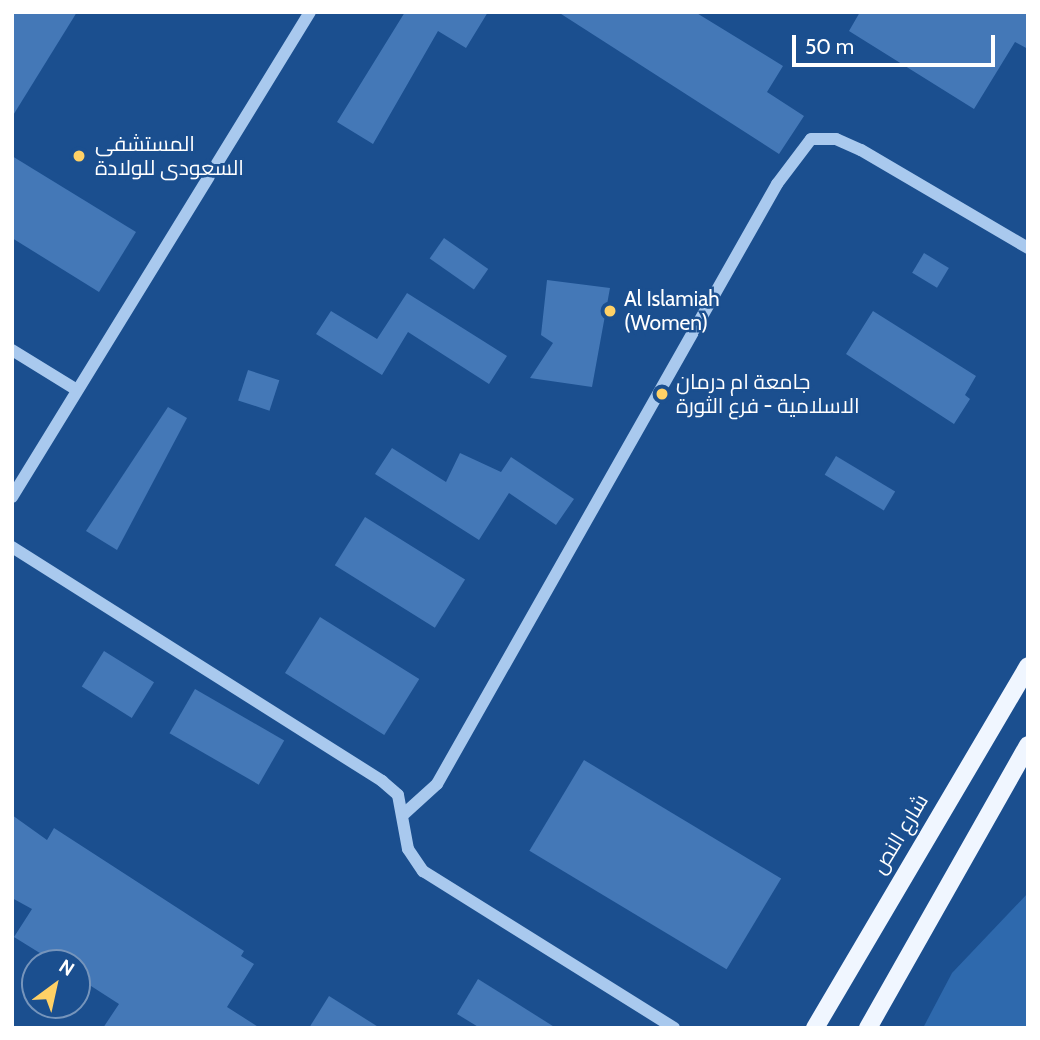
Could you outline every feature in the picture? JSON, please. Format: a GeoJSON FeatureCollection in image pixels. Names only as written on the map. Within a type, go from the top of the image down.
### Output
{"type":"FeatureCollection","features":[{"type":"Feature","properties":{"kind":"main road","name":"شارع النص"},"geometry":{"type":"LineString","coordinates":[[815,1028],[1028,666]]}},
{"type":"Feature","properties":{"kind":"main road"},"geometry":{"type":"LineString","coordinates":[[867,1028],[1028,745]]}},
{"type":"Feature","properties":{"kind":"street"},"geometry":{"type":"LineString","coordinates":[[12,497],[310,12]]}},
{"type":"Feature","properties":{"kind":"street"},"geometry":{"type":"LineString","coordinates":[[405,813],[437,784],[778,184],[811,139],[836,139],[860,150],[1028,248]]}},
{"type":"Feature","properties":{"kind":"street"},"geometry":{"type":"LineString","coordinates":[[12,350],[77,390]]}},
{"type":"Feature","properties":{"kind":"street"},"geometry":{"type":"LineString","coordinates":[[12,547],[382,781],[398,795],[405,813],[408,849],[424,871],[674,1028]]}},
{"type":"Feature","properties":{"kind":"shaded area"},"geometry":{"type":"Polygon","coordinates":[[[1028,893],[1028,1028],[923,1028],[952,973],[1028,893]]]}},
{"type":"Feature","properties":{"kind":"building"},"geometry":{"type":"Polygon","coordinates":[[[12,12],[77,12],[12,117],[12,12]]]}},
{"type":"Feature","properties":{"kind":"building"},"geometry":{"type":"Polygon","coordinates":[[[405,12],[488,12],[466,48],[438,31],[373,144],[337,122],[405,12]]]}},
{"type":"Feature","properties":{"kind":"building"},"geometry":{"type":"Polygon","coordinates":[[[558,12],[695,12],[783,66],[767,92],[804,116],[779,154],[558,12]]]}},
{"type":"Feature","properties":{"kind":"building"},"geometry":{"type":"Polygon","coordinates":[[[860,12],[1028,12],[1028,49],[1015,42],[974,109],[849,31],[860,12]]]}},
{"type":"Feature","properties":{"kind":"building"},"geometry":{"type":"Polygon","coordinates":[[[12,156],[136,232],[99,292],[12,238],[12,156]]]}},
{"type":"Feature","properties":{"kind":"building"},"geometry":{"type":"Polygon","coordinates":[[[444,238],[488,269],[474,289],[430,258],[444,238]]]}},
{"type":"Feature","properties":{"kind":"building"},"geometry":{"type":"Polygon","coordinates":[[[924,253],[949,268],[937,288],[912,273],[924,253]]]}},
{"type":"Feature","properties":{"kind":"building"},"geometry":{"type":"Polygon","coordinates":[[[547,280],[610,288],[592,387],[530,378],[553,343],[541,335],[547,280]]]}},
{"type":"Feature","properties":{"kind":"building"},"geometry":{"type":"Polygon","coordinates":[[[407,293],[507,356],[489,384],[408,332],[382,375],[316,334],[331,311],[377,339],[407,293]]]}},
{"type":"Feature","properties":{"kind":"building"},"geometry":{"type":"Polygon","coordinates":[[[873,311],[976,376],[965,395],[970,399],[954,424],[846,354],[873,311]]]}},
{"type":"Feature","properties":{"kind":"building"},"geometry":{"type":"Polygon","coordinates":[[[248,370],[279,380],[269,411],[238,400],[248,370]]]}},
{"type":"Feature","properties":{"kind":"building"},"geometry":{"type":"Polygon","coordinates":[[[168,407],[187,418],[117,550],[86,531],[168,407]]]}},
{"type":"Feature","properties":{"kind":"building"},"geometry":{"type":"Polygon","coordinates":[[[392,448],[446,482],[460,453],[501,472],[511,457],[574,499],[556,525],[509,493],[479,540],[375,474],[392,448]]]}},
{"type":"Feature","properties":{"kind":"building"},"geometry":{"type":"Polygon","coordinates":[[[836,456],[895,492],[884,510],[825,475],[836,456]]]}},
{"type":"Feature","properties":{"kind":"building"},"geometry":{"type":"Polygon","coordinates":[[[365,517],[465,580],[435,628],[335,565],[365,517]]]}},
{"type":"Feature","properties":{"kind":"building"},"geometry":{"type":"Polygon","coordinates":[[[320,617],[419,679],[384,735],[285,673],[320,617]]]}},
{"type":"Feature","properties":{"kind":"building"},"geometry":{"type":"Polygon","coordinates":[[[104,651],[154,682],[132,718],[82,687],[104,651]]]}},
{"type":"Feature","properties":{"kind":"building"},"geometry":{"type":"Polygon","coordinates":[[[195,689],[284,740],[259,785],[170,733],[195,689]]]}},
{"type":"Feature","properties":{"kind":"building"},"geometry":{"type":"Polygon","coordinates":[[[584,760],[781,878],[727,969],[529,851],[584,760]]]}},
{"type":"Feature","properties":{"kind":"building"},"geometry":{"type":"Polygon","coordinates":[[[12,815],[47,840],[54,828],[244,951],[241,956],[254,964],[227,1007],[260,1028],[103,1028],[119,1004],[91,986],[91,949],[33,949],[14,937],[32,909],[12,898],[12,815]]]}},
{"type":"Feature","properties":{"kind":"building"},"geometry":{"type":"Polygon","coordinates":[[[478,979],[556,1028],[480,1028],[457,1014],[478,979]]]}},
{"type":"Feature","properties":{"kind":"building"},"geometry":{"type":"Polygon","coordinates":[[[329,996],[380,1028],[309,1028],[329,996]]]}},
{"type":"Feature","properties":{"kind":"place","name":"المستشفى السعودى للولادة"},"geometry":{"type":"Point","coordinates":[79,156]}},
{"type":"Feature","properties":{"kind":"place","name":"Al Islamiah (Women)"},"geometry":{"type":"Point","coordinates":[610,311]}},
{"type":"Feature","properties":{"kind":"place","name":"جامعة ام درمان الاسلامية - فرع الثورة"},"geometry":{"type":"Point","coordinates":[662,394]}}]}
